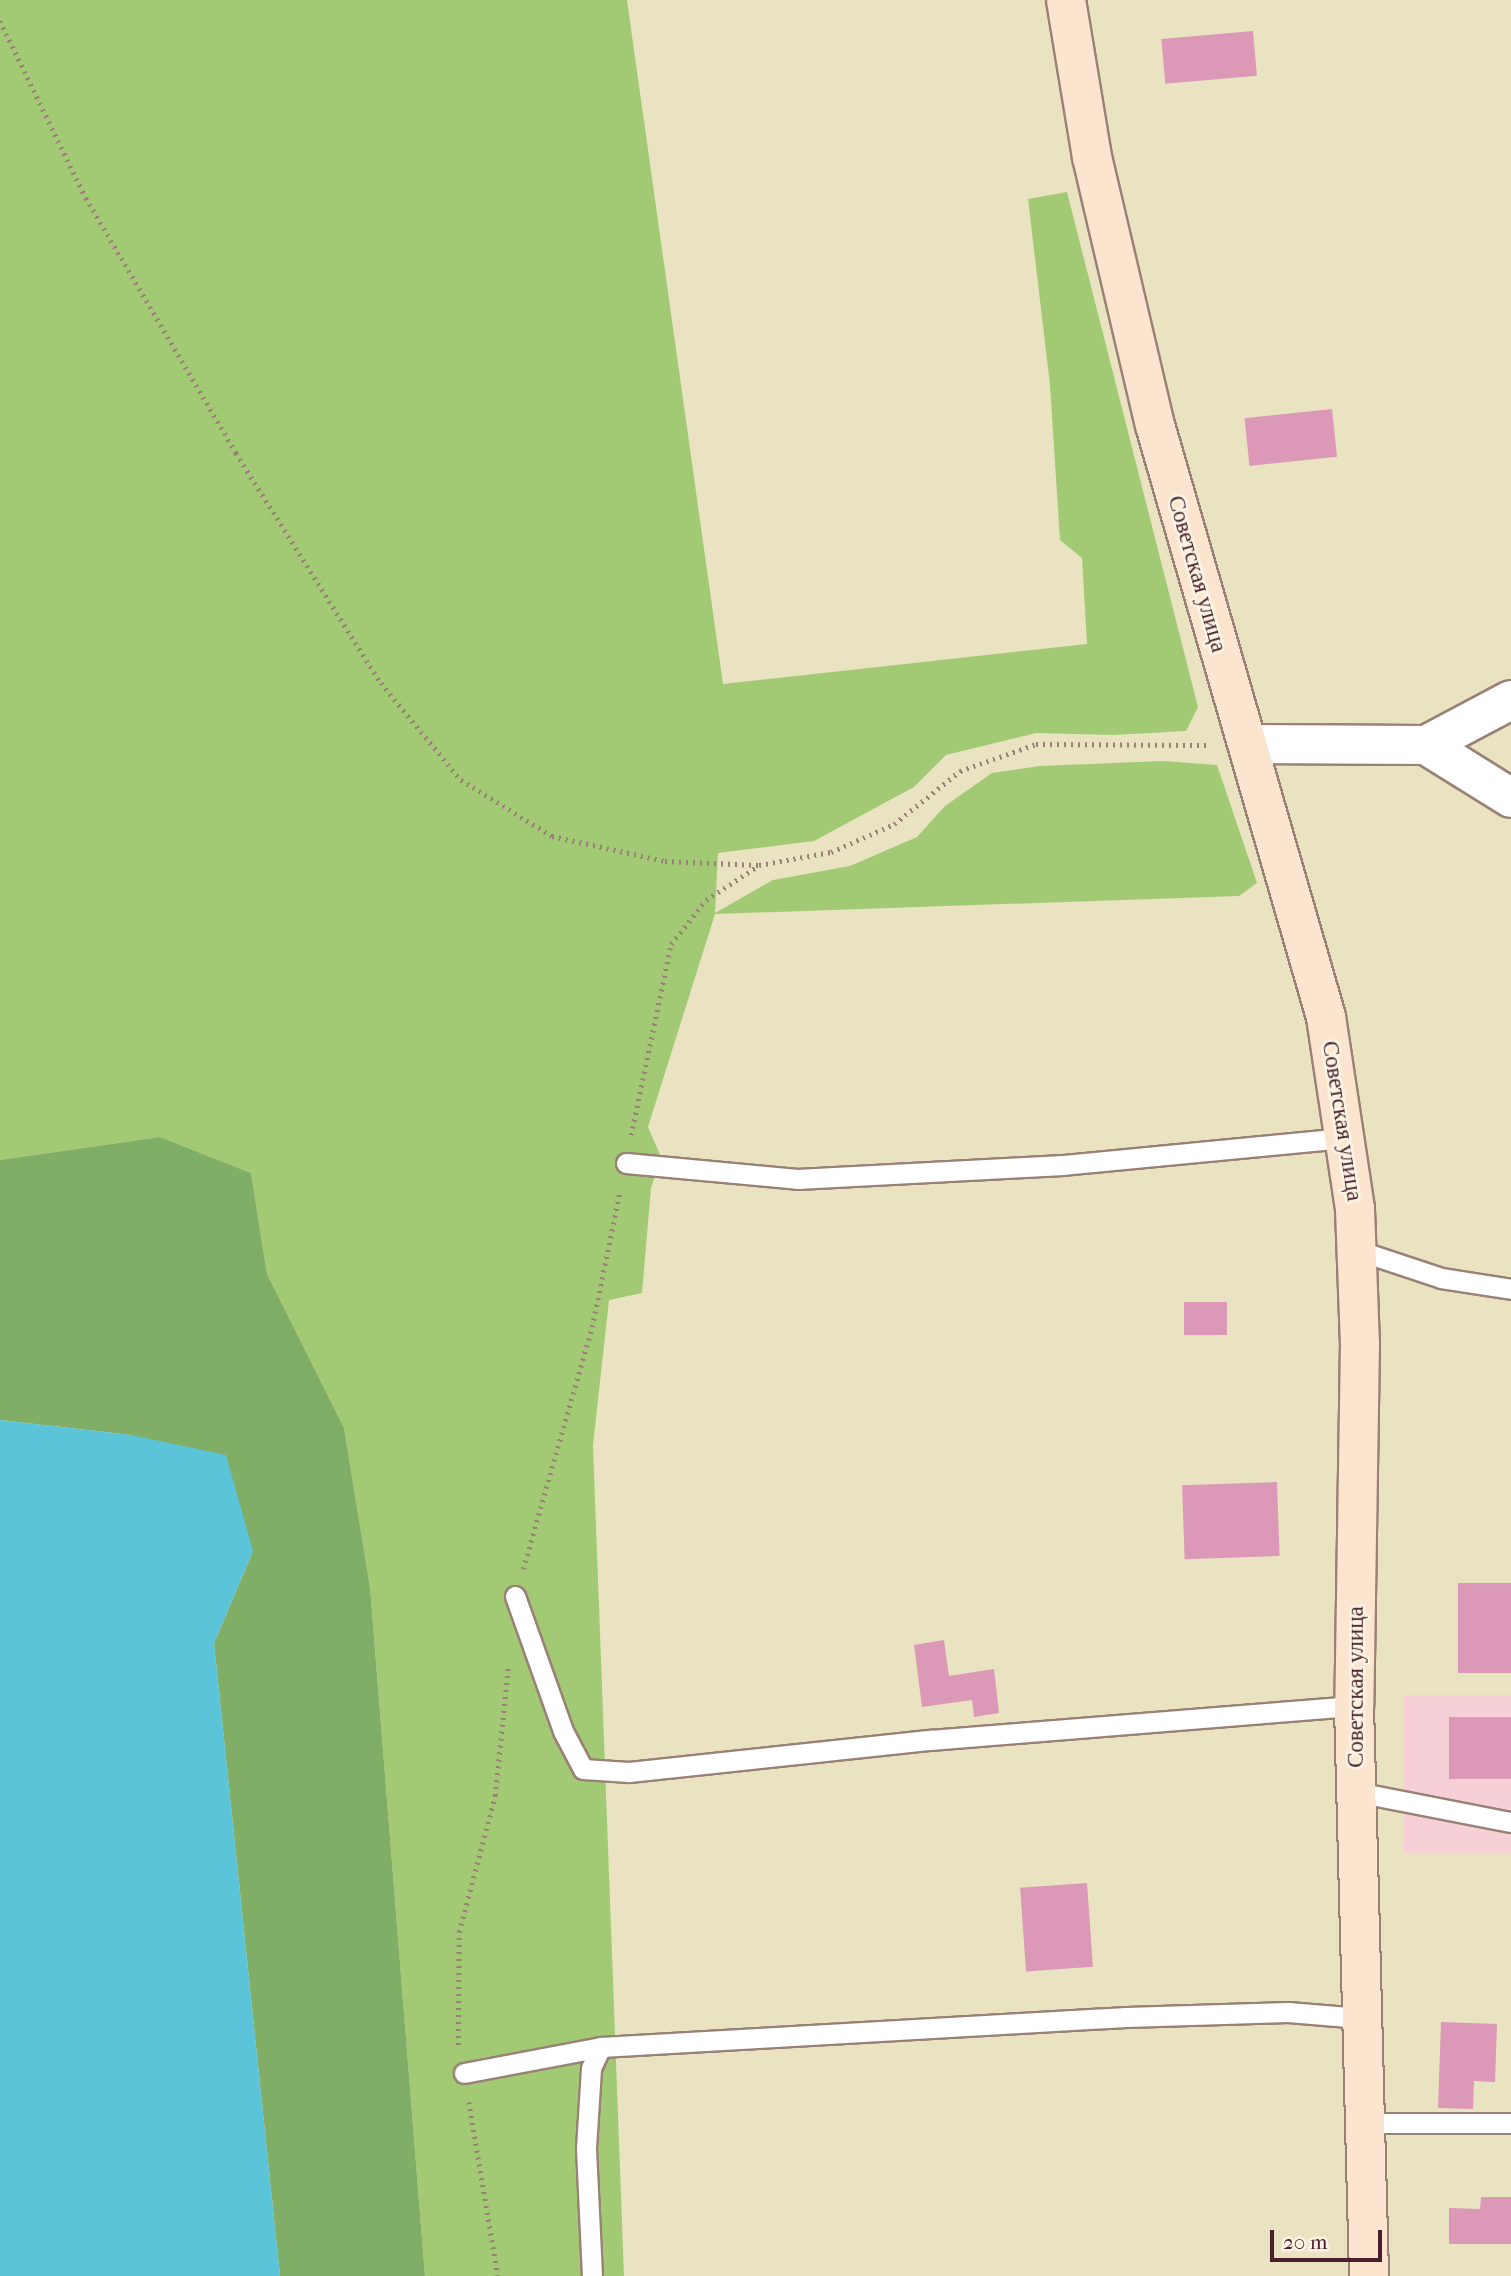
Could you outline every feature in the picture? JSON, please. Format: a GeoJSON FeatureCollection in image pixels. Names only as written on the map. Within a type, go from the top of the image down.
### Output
{"type":"FeatureCollection","features":[{"type":"Feature","properties":{"kind":"street","name":"Советская улица"},"geometry":{"type":"LineString","coordinates":[[1066,0],[1092,157],[1155,425],[1326,1017],[1345,1138],[1357,1250],[1360,1343],[1354,1706],[1360,2018],[1369,2276]]}},
{"type":"Feature","properties":{"kind":"street"},"geometry":{"type":"LineString","coordinates":[[1248,744],[1426,745],[1511,700]]}},
{"type":"Feature","properties":{"kind":"street"},"geometry":{"type":"LineString","coordinates":[[1426,745],[1511,798]]}},
{"type":"Feature","properties":{"kind":"lane"},"geometry":{"type":"LineString","coordinates":[[626,1163],[797,1179],[1063,1165],[1345,1138]]}},
{"type":"Feature","properties":{"kind":"lane"},"geometry":{"type":"LineString","coordinates":[[1357,1250],[1441,1278],[1511,1289]]}},
{"type":"Feature","properties":{"kind":"lane"},"geometry":{"type":"LineString","coordinates":[[515,1595],[563,1731],[583,1769],[629,1772],[930,1740],[1354,1706]]}},
{"type":"Feature","properties":{"kind":"lane"},"geometry":{"type":"LineString","coordinates":[[1356,1792],[1511,1822]]}},
{"type":"Feature","properties":{"kind":"lane"},"geometry":{"type":"LineString","coordinates":[[464,2073],[601,2047],[1126,2017],[1288,2012],[1360,2018]]}},
{"type":"Feature","properties":{"kind":"lane"},"geometry":{"type":"LineString","coordinates":[[592,2276],[586,2148],[591,2068],[601,2047]]}},
{"type":"Feature","properties":{"kind":"lane"},"geometry":{"type":"LineString","coordinates":[[1363,2123],[1511,2123]]}},
{"type":"Feature","properties":{"kind":"path"},"geometry":{"type":"LineString","coordinates":[[0,21],[86,198],[236,453],[381,683],[461,780],[552,836],[665,861],[759,865],[831,852],[894,824],[960,771],[1036,744],[1248,744]]}},
{"type":"Feature","properties":{"kind":"path"},"geometry":{"type":"LineString","coordinates":[[515,1595],[592,1326],[671,944],[706,900],[759,865]]}},
{"type":"Feature","properties":{"kind":"path"},"geometry":{"type":"LineString","coordinates":[[498,2276],[455,2028],[459,1932],[495,1796],[509,1662]]}},
{"type":"Feature","properties":{"kind":"shaded area"},"geometry":{"type":"Polygon","coordinates":[[[1404,1695],[1511,1695],[1511,1853],[1404,1853],[1404,1695]]]}},
{"type":"Feature","properties":{"kind":"green space"},"geometry":{"type":"Polygon","coordinates":[[[0,0],[627,0],[723,684],[1087,644],[1082,558],[1060,540],[1050,385],[1028,199],[1067,192],[1198,707],[1186,731],[1113,735],[1036,733],[946,755],[914,787],[814,841],[718,853],[715,913],[773,880],[850,866],[917,837],[945,806],[992,773],[1040,766],[1163,761],[1217,765],[1257,883],[1239,896],[715,914],[648,1127],[661,1157],[651,1188],[642,1293],[609,1300],[593,1445],[624,2276],[425,2276],[370,1587],[344,1428],[267,1274],[251,1173],[160,1137],[0,1160],[0,0]]]}},
{"type":"Feature","properties":{"kind":"green space"},"geometry":{"type":"Polygon","coordinates":[[[160,1137],[251,1173],[267,1274],[344,1428],[370,1587],[425,2276],[280,2276],[214,1643],[253,1551],[131,1435],[0,1420],[0,1160],[160,1137]]]}},
{"type":"Feature","properties":{"kind":"water"},"geometry":{"type":"Polygon","coordinates":[[[0,1420],[131,1435],[226,1455],[253,1551],[214,1643],[280,2276],[0,2276],[0,1420]]]}},
{"type":"Feature","properties":{"kind":"building"},"geometry":{"type":"Polygon","coordinates":[[[1253,31],[1257,76],[1165,84],[1161,39],[1253,31]]]}},
{"type":"Feature","properties":{"kind":"building"},"geometry":{"type":"Polygon","coordinates":[[[1332,409],[1337,457],[1249,466],[1244,418],[1332,409]]]}},
{"type":"Feature","properties":{"kind":"building"},"geometry":{"type":"Polygon","coordinates":[[[1184,1302],[1227,1302],[1227,1335],[1184,1335],[1184,1302]]]}},
{"type":"Feature","properties":{"kind":"building"},"geometry":{"type":"Polygon","coordinates":[[[1277,1482],[1280,1556],[1185,1559],[1182,1485],[1277,1482]]]}},
{"type":"Feature","properties":{"kind":"building"},"geometry":{"type":"Polygon","coordinates":[[[1458,1583],[1511,1583],[1511,1673],[1458,1673],[1458,1583]]]}},
{"type":"Feature","properties":{"kind":"building"},"geometry":{"type":"Polygon","coordinates":[[[944,1640],[949,1676],[994,1669],[999,1713],[974,1717],[972,1700],[922,1707],[914,1645],[944,1640]]]}},
{"type":"Feature","properties":{"kind":"building"},"geometry":{"type":"Polygon","coordinates":[[[1449,1717],[1511,1717],[1511,1779],[1449,1779],[1449,1717]]]}},
{"type":"Feature","properties":{"kind":"building"},"geometry":{"type":"Polygon","coordinates":[[[1087,1883],[1093,1967],[1026,1971],[1020,1888],[1087,1883]]]}},
{"type":"Feature","properties":{"kind":"building"},"geometry":{"type":"Polygon","coordinates":[[[1441,2022],[1497,2024],[1495,2082],[1474,2081],[1473,2109],[1438,2108],[1441,2022]]]}},
{"type":"Feature","properties":{"kind":"building"},"geometry":{"type":"Polygon","coordinates":[[[1481,2197],[1511,2197],[1511,2244],[1449,2244],[1449,2208],[1480,2209],[1481,2197]]]}}]}
